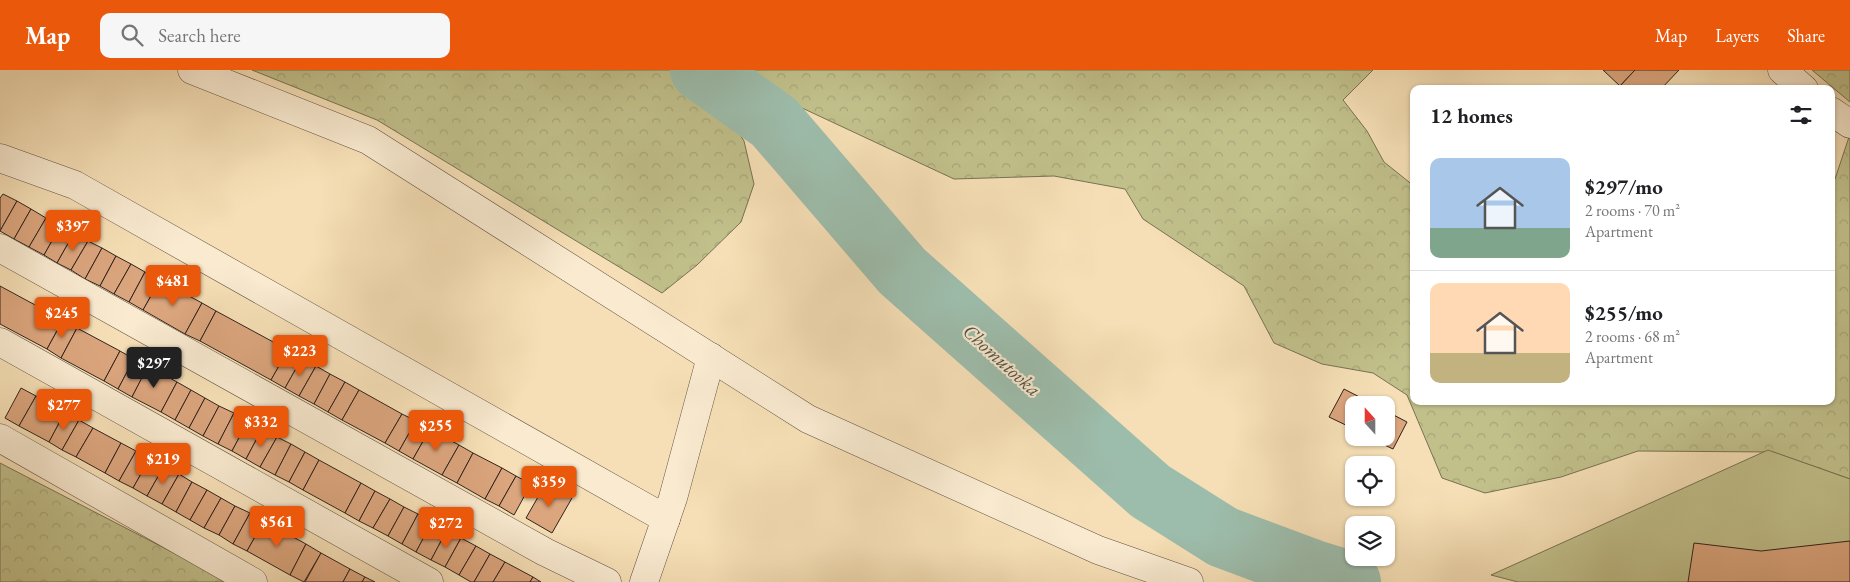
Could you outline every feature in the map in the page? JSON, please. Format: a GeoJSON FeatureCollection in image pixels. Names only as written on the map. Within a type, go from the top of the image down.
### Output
{"type":"FeatureCollection","features":[{"type":"Feature","properties":{"kind":"street"},"geometry":{"type":"LineString","coordinates":[[192,70],[368,140],[808,419],[1098,550],[1189,582]]}},
{"type":"Feature","properties":{"kind":"street"},"geometry":{"type":"LineString","coordinates":[[1782,70],[1799,85]]}},
{"type":"Feature","properties":{"kind":"street"},"geometry":{"type":"LineString","coordinates":[[1835,114],[1850,124]]}},
{"type":"Feature","properties":{"kind":"street"},"geometry":{"type":"LineString","coordinates":[[0,158],[75,185],[666,519]]}},
{"type":"Feature","properties":{"kind":"street"},"geometry":{"type":"LineString","coordinates":[[0,248],[544,552],[607,582]]}},
{"type":"Feature","properties":{"kind":"street"},"geometry":{"type":"LineString","coordinates":[[0,342],[429,582]]}},
{"type":"Feature","properties":{"kind":"street"},"geometry":{"type":"LineString","coordinates":[[644,582],[673,498],[711,357]]}},
{"type":"Feature","properties":{"kind":"street"},"geometry":{"type":"LineString","coordinates":[[0,438],[253,582]]}},
{"type":"Feature","properties":{"kind":"green space"},"geometry":{"type":"Polygon","coordinates":[[[252,70],[1373,70],[1343,100],[1367,131],[1384,162],[1410,183],[1410,402],[1407,395],[1373,373],[1322,364],[1274,343],[1244,286],[1143,219],[1125,189],[1054,176],[954,179],[740,79],[733,123],[744,141],[754,184],[741,222],[697,265],[662,293],[377,120],[252,70]]]}},
{"type":"Feature","properties":{"kind":"green space"},"geometry":{"type":"Polygon","coordinates":[[[1812,70],[1850,70],[1850,102],[1835,89],[1835,85],[1830,85],[1812,70]]]}},
{"type":"Feature","properties":{"kind":"green space"},"geometry":{"type":"Polygon","coordinates":[[[1850,134],[1850,479],[1773,452],[1638,451],[1561,477],[1485,493],[1442,478],[1411,405],[1835,405],[1835,179],[1850,134]]]}},
{"type":"Feature","properties":{"kind":"green space"},"geometry":{"type":"Polygon","coordinates":[[[1768,450],[1850,479],[1850,582],[1518,582],[1491,575],[1768,450]]]}},
{"type":"Feature","properties":{"kind":"green space"},"geometry":{"type":"Polygon","coordinates":[[[0,463],[230,582],[0,582],[0,463]]]}},
{"type":"Feature","properties":{"kind":"building"},"geometry":{"type":"Polygon","coordinates":[[[1603,70],[1635,70],[1621,85],[1603,70]]]}},
{"type":"Feature","properties":{"kind":"building"},"geometry":{"type":"Polygon","coordinates":[[[1635,70],[1679,70],[1665,85],[1621,85],[1635,70]]]}},
{"type":"Feature","properties":{"kind":"building"},"geometry":{"type":"Polygon","coordinates":[[[3,194],[17,201],[0,231],[0,198],[3,194]]]}},
{"type":"Feature","properties":{"kind":"building"},"geometry":{"type":"Polygon","coordinates":[[[17,201],[31,209],[14,239],[0,231],[17,201]]]}},
{"type":"Feature","properties":{"kind":"building"},"geometry":{"type":"Polygon","coordinates":[[[31,209],[46,218],[29,247],[14,239],[31,209]]]}},
{"type":"Feature","properties":{"kind":"building"},"geometry":{"type":"Polygon","coordinates":[[[46,218],[61,225],[44,255],[29,247],[46,218]]]}},
{"type":"Feature","properties":{"kind":"building"},"geometry":{"type":"Polygon","coordinates":[[[61,225],[74,233],[57,263],[44,255],[61,225]]]}},
{"type":"Feature","properties":{"kind":"building"},"geometry":{"type":"Polygon","coordinates":[[[74,233],[88,241],[71,270],[57,263],[74,233]]]}},
{"type":"Feature","properties":{"kind":"building"},"geometry":{"type":"Polygon","coordinates":[[[88,241],[102,248],[85,279],[71,270],[88,241]]]}},
{"type":"Feature","properties":{"kind":"building"},"geometry":{"type":"Polygon","coordinates":[[[102,248],[116,256],[100,286],[85,279],[102,248]]]}},
{"type":"Feature","properties":{"kind":"building"},"geometry":{"type":"Polygon","coordinates":[[[116,256],[131,264],[114,294],[100,286],[116,256]]]}},
{"type":"Feature","properties":{"kind":"building"},"geometry":{"type":"Polygon","coordinates":[[[131,264],[145,272],[129,302],[114,294],[131,264]]]}},
{"type":"Feature","properties":{"kind":"building"},"geometry":{"type":"Polygon","coordinates":[[[145,272],[160,280],[143,310],[129,302],[145,272]]]}},
{"type":"Feature","properties":{"kind":"building"},"geometry":{"type":"Polygon","coordinates":[[[160,280],[202,303],[185,334],[143,310],[160,280]]]}},
{"type":"Feature","properties":{"kind":"building"},"geometry":{"type":"Polygon","coordinates":[[[0,286],[63,320],[47,349],[0,324],[0,286]]]}},
{"type":"Feature","properties":{"kind":"building"},"geometry":{"type":"Polygon","coordinates":[[[202,303],[216,311],[200,341],[185,334],[202,303]]]}},
{"type":"Feature","properties":{"kind":"building"},"geometry":{"type":"Polygon","coordinates":[[[216,311],[288,350],[271,380],[200,341],[216,311]]]}},
{"type":"Feature","properties":{"kind":"building"},"geometry":{"type":"Polygon","coordinates":[[[63,320],[77,328],[61,358],[47,349],[63,320]]]}},
{"type":"Feature","properties":{"kind":"building"},"geometry":{"type":"Polygon","coordinates":[[[77,328],[120,351],[104,381],[61,358],[77,328]]]}},
{"type":"Feature","properties":{"kind":"building"},"geometry":{"type":"Polygon","coordinates":[[[288,350],[302,358],[285,388],[271,380],[288,350]]]}},
{"type":"Feature","properties":{"kind":"building"},"geometry":{"type":"Polygon","coordinates":[[[120,351],[134,359],[118,389],[104,381],[120,351]]]}},
{"type":"Feature","properties":{"kind":"building"},"geometry":{"type":"Polygon","coordinates":[[[302,358],[316,366],[299,396],[285,388],[302,358]]]}},
{"type":"Feature","properties":{"kind":"building"},"geometry":{"type":"Polygon","coordinates":[[[134,359],[148,366],[132,397],[118,389],[134,359]]]}},
{"type":"Feature","properties":{"kind":"building"},"geometry":{"type":"Polygon","coordinates":[[[148,366],[177,382],[161,412],[132,397],[148,366]]]}},
{"type":"Feature","properties":{"kind":"building"},"geometry":{"type":"Polygon","coordinates":[[[316,366],[330,374],[314,404],[299,396],[316,366]]]}},
{"type":"Feature","properties":{"kind":"building"},"geometry":{"type":"Polygon","coordinates":[[[330,374],[345,382],[328,412],[314,404],[330,374]]]}},
{"type":"Feature","properties":{"kind":"building"},"geometry":{"type":"Polygon","coordinates":[[[177,382],[191,390],[175,420],[161,412],[177,382]]]}},
{"type":"Feature","properties":{"kind":"building"},"geometry":{"type":"Polygon","coordinates":[[[345,382],[359,390],[342,420],[328,412],[345,382]]]}},
{"type":"Feature","properties":{"kind":"building"},"geometry":{"type":"Polygon","coordinates":[[[21,388],[36,396],[19,426],[5,418],[21,388]]]}},
{"type":"Feature","properties":{"kind":"building"},"geometry":{"type":"Polygon","coordinates":[[[1344,389],[1358,396],[1345,396],[1345,425],[1329,417],[1344,389]]]}},
{"type":"Feature","properties":{"kind":"building"},"geometry":{"type":"Polygon","coordinates":[[[191,390],[205,398],[189,428],[175,420],[191,390]]]}},
{"type":"Feature","properties":{"kind":"building"},"geometry":{"type":"Polygon","coordinates":[[[359,390],[402,414],[385,443],[342,420],[359,390]]]}},
{"type":"Feature","properties":{"kind":"building"},"geometry":{"type":"Polygon","coordinates":[[[36,396],[65,412],[49,442],[19,426],[36,396]]]}},
{"type":"Feature","properties":{"kind":"building"},"geometry":{"type":"Polygon","coordinates":[[[205,398],[219,406],[203,436],[189,428],[205,398]]]}},
{"type":"Feature","properties":{"kind":"building"},"geometry":{"type":"Polygon","coordinates":[[[219,406],[234,413],[218,444],[203,436],[219,406]]]}},
{"type":"Feature","properties":{"kind":"building"},"geometry":{"type":"Polygon","coordinates":[[[65,412],[79,420],[62,450],[49,442],[65,412]]]}},
{"type":"Feature","properties":{"kind":"building"},"geometry":{"type":"Polygon","coordinates":[[[234,413],[248,421],[232,451],[218,444],[234,413]]]}},
{"type":"Feature","properties":{"kind":"building"},"geometry":{"type":"Polygon","coordinates":[[[402,414],[416,421],[399,451],[385,443],[402,414]]]}},
{"type":"Feature","properties":{"kind":"building"},"geometry":{"type":"Polygon","coordinates":[[[1395,416],[1407,422],[1395,445],[1395,416]]]}},
{"type":"Feature","properties":{"kind":"building"},"geometry":{"type":"Polygon","coordinates":[[[79,420],[93,428],[76,457],[62,450],[79,420]]]}},
{"type":"Feature","properties":{"kind":"building"},"geometry":{"type":"Polygon","coordinates":[[[248,421],[262,429],[246,459],[232,451],[248,421]]]}},
{"type":"Feature","properties":{"kind":"building"},"geometry":{"type":"Polygon","coordinates":[[[416,421],[430,429],[413,459],[399,451],[416,421]]]}},
{"type":"Feature","properties":{"kind":"building"},"geometry":{"type":"Polygon","coordinates":[[[93,428],[121,443],[105,473],[76,457],[93,428]]]}},
{"type":"Feature","properties":{"kind":"building"},"geometry":{"type":"Polygon","coordinates":[[[262,429],[277,437],[260,467],[246,459],[262,429]]]}},
{"type":"Feature","properties":{"kind":"building"},"geometry":{"type":"Polygon","coordinates":[[[430,429],[459,445],[442,475],[413,459],[430,429]]]}},
{"type":"Feature","properties":{"kind":"building"},"geometry":{"type":"Polygon","coordinates":[[[277,437],[291,444],[275,475],[260,467],[277,437]]]}},
{"type":"Feature","properties":{"kind":"building"},"geometry":{"type":"Polygon","coordinates":[[[121,443],[136,451],[119,481],[105,473],[121,443]]]}},
{"type":"Feature","properties":{"kind":"building"},"geometry":{"type":"Polygon","coordinates":[[[291,444],[305,452],[289,482],[275,475],[291,444]]]}},
{"type":"Feature","properties":{"kind":"building"},"geometry":{"type":"Polygon","coordinates":[[[459,445],[473,453],[457,483],[442,475],[459,445]]]}},
{"type":"Feature","properties":{"kind":"building"},"geometry":{"type":"Polygon","coordinates":[[[136,451],[150,458],[133,488],[119,481],[136,451]]]}},
{"type":"Feature","properties":{"kind":"building"},"geometry":{"type":"Polygon","coordinates":[[[305,452],[319,460],[303,490],[289,482],[305,452]]]}},
{"type":"Feature","properties":{"kind":"building"},"geometry":{"type":"Polygon","coordinates":[[[473,453],[502,468],[485,499],[457,483],[473,453]]]}},
{"type":"Feature","properties":{"kind":"building"},"geometry":{"type":"Polygon","coordinates":[[[150,458],[164,466],[147,496],[133,488],[150,458]]]}},
{"type":"Feature","properties":{"kind":"building"},"geometry":{"type":"Polygon","coordinates":[[[319,460],[361,483],[345,513],[303,490],[319,460]]]}},
{"type":"Feature","properties":{"kind":"building"},"geometry":{"type":"Polygon","coordinates":[[[164,466],[179,474],[162,504],[147,496],[164,466]]]}},
{"type":"Feature","properties":{"kind":"building"},"geometry":{"type":"Polygon","coordinates":[[[502,468],[516,476],[499,506],[485,499],[502,468]]]}},
{"type":"Feature","properties":{"kind":"building"},"geometry":{"type":"Polygon","coordinates":[[[179,474],[192,482],[176,512],[162,504],[179,474]]]}},
{"type":"Feature","properties":{"kind":"building"},"geometry":{"type":"Polygon","coordinates":[[[516,476],[531,484],[514,515],[499,506],[516,476]]]}},
{"type":"Feature","properties":{"kind":"building"},"geometry":{"type":"Polygon","coordinates":[[[192,482],[207,490],[190,520],[176,512],[192,482]]]}},
{"type":"Feature","properties":{"kind":"building"},"geometry":{"type":"Polygon","coordinates":[[[361,483],[375,491],[359,521],[345,513],[361,483]]]}},
{"type":"Feature","properties":{"kind":"building"},"geometry":{"type":"Polygon","coordinates":[[[546,483],[572,498],[552,533],[526,518],[546,483]]]}},
{"type":"Feature","properties":{"kind":"building"},"geometry":{"type":"Polygon","coordinates":[[[207,490],[221,498],[204,528],[190,520],[207,490]]]}},
{"type":"Feature","properties":{"kind":"building"},"geometry":{"type":"Polygon","coordinates":[[[375,491],[390,499],[373,528],[359,521],[375,491]]]}},
{"type":"Feature","properties":{"kind":"building"},"geometry":{"type":"Polygon","coordinates":[[[221,498],[235,506],[219,535],[204,528],[221,498]]]}},
{"type":"Feature","properties":{"kind":"building"},"geometry":{"type":"Polygon","coordinates":[[[390,499],[404,507],[388,536],[373,528],[390,499]]]}},
{"type":"Feature","properties":{"kind":"building"},"geometry":{"type":"Polygon","coordinates":[[[235,506],[250,513],[233,544],[219,535],[235,506]]]}},
{"type":"Feature","properties":{"kind":"building"},"geometry":{"type":"Polygon","coordinates":[[[404,507],[418,514],[402,544],[388,536],[404,507]]]}},
{"type":"Feature","properties":{"kind":"building"},"geometry":{"type":"Polygon","coordinates":[[[250,513],[264,521],[247,551],[233,544],[250,513]]]}},
{"type":"Feature","properties":{"kind":"building"},"geometry":{"type":"Polygon","coordinates":[[[418,514],[432,522],[416,552],[402,544],[418,514]]]}},
{"type":"Feature","properties":{"kind":"building"},"geometry":{"type":"Polygon","coordinates":[[[264,521],[306,544],[290,575],[247,551],[264,521]]]}},
{"type":"Feature","properties":{"kind":"building"},"geometry":{"type":"Polygon","coordinates":[[[432,522],[447,530],[431,560],[416,552],[432,522]]]}},
{"type":"Feature","properties":{"kind":"building"},"geometry":{"type":"Polygon","coordinates":[[[447,530],[461,538],[445,567],[431,560],[447,530]]]}},
{"type":"Feature","properties":{"kind":"building"},"geometry":{"type":"Polygon","coordinates":[[[461,538],[476,546],[459,575],[445,567],[461,538]]]}},
{"type":"Feature","properties":{"kind":"building"},"geometry":{"type":"Polygon","coordinates":[[[1850,541],[1850,582],[1688,582],[1694,543],[1761,551],[1850,541]]]}},
{"type":"Feature","properties":{"kind":"building"},"geometry":{"type":"Polygon","coordinates":[[[306,544],[321,553],[304,582],[290,575],[306,544]]]}},
{"type":"Feature","properties":{"kind":"building"},"geometry":{"type":"Polygon","coordinates":[[[476,546],[490,554],[474,582],[471,582],[459,575],[476,546]]]}},
{"type":"Feature","properties":{"kind":"building"},"geometry":{"type":"Polygon","coordinates":[[[321,553],[350,569],[343,582],[305,582],[321,553]]]}},
{"type":"Feature","properties":{"kind":"building"},"geometry":{"type":"Polygon","coordinates":[[[490,554],[505,562],[493,582],[474,582],[490,554]]]}},
{"type":"Feature","properties":{"kind":"building"},"geometry":{"type":"Polygon","coordinates":[[[505,562],[533,577],[530,582],[493,582],[505,562]]]}},
{"type":"Feature","properties":{"kind":"building"},"geometry":{"type":"Polygon","coordinates":[[[350,569],[365,577],[362,582],[343,582],[350,569]]]}},
{"type":"Feature","properties":{"kind":"building"},"geometry":{"type":"Polygon","coordinates":[[[365,577],[375,582],[362,582],[365,577]]]}},
{"type":"Feature","properties":{"kind":"building"},"geometry":{"type":"Polygon","coordinates":[[[533,577],[541,582],[530,582],[533,577]]]}},
{"type":"Feature","properties":{"kind":"waterway","name":"Chomutovka"},"geometry":{"type":"LineString","coordinates":[[701,70],[774,122],[902,271],[1150,491],[1223,537],[1317,572],[1350,582]]}}]}
